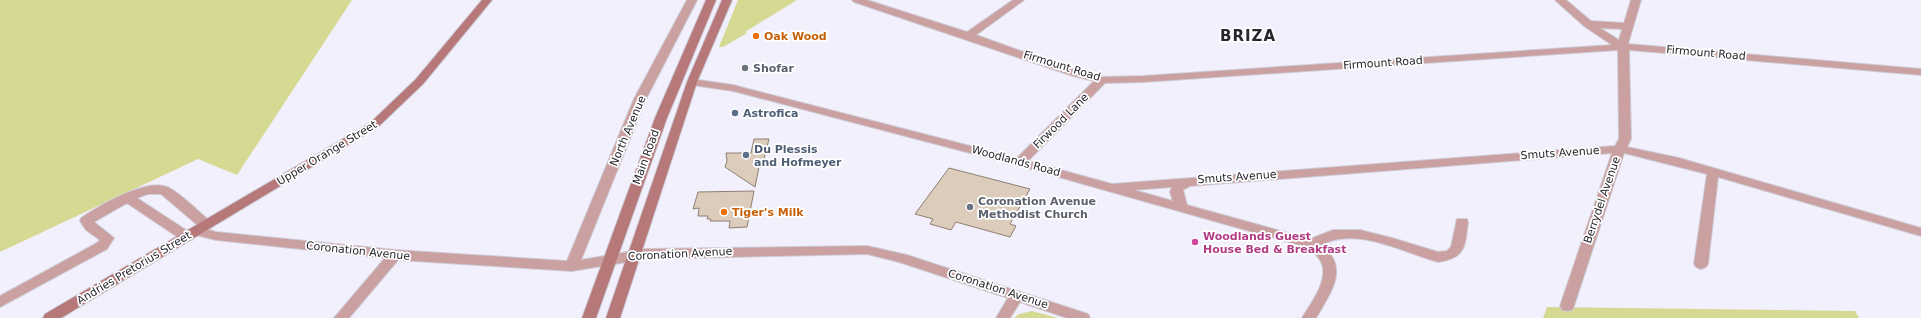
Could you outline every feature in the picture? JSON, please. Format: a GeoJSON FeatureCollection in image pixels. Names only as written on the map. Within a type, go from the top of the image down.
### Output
{"type":"FeatureCollection","features":[{"type":"Feature","properties":{"kind":"main road","name":"Upper Orange Street"},"geometry":{"type":"LineString","coordinates":[[197,231],[350,141],[389,114],[410,93],[488,0]]}},
{"type":"Feature","properties":{"kind":"main road","name":"Main Road"},"geometry":{"type":"LineString","coordinates":[[589,318],[643,164],[674,84],[711,0]]}},
{"type":"Feature","properties":{"kind":"main road","name":"Main Road"},"geometry":{"type":"LineString","coordinates":[[612,318],[692,82],[727,0]]}},
{"type":"Feature","properties":{"kind":"main road","name":"Andries Pretorius Street"},"geometry":{"type":"LineString","coordinates":[[50,318],[197,231]]}},
{"type":"Feature","properties":{"kind":"street","name":"North Avenue"},"geometry":{"type":"LineString","coordinates":[[572,266],[640,99],[692,0]]}},
{"type":"Feature","properties":{"kind":"street","name":"Firmount Road"},"geometry":{"type":"LineString","coordinates":[[856,0],[968,36],[1077,74],[1102,80],[1142,80],[1622,47],[1661,49],[1921,72]]}},
{"type":"Feature","properties":{"kind":"street"},"geometry":{"type":"LineString","coordinates":[[968,36],[1019,0]]}},
{"type":"Feature","properties":{"kind":"street"},"geometry":{"type":"LineString","coordinates":[[1560,0],[1588,24],[1622,47]]}},
{"type":"Feature","properties":{"kind":"street","name":"Berrydel Avenue"},"geometry":{"type":"LineString","coordinates":[[1567,306],[1615,158],[1625,139],[1625,53],[1622,47],[1627,26],[1636,0]]}},
{"type":"Feature","properties":{"kind":"street"},"geometry":{"type":"LineString","coordinates":[[1588,24],[1627,26]]}},
{"type":"Feature","properties":{"kind":"street","name":"Firwood Lane"},"geometry":{"type":"LineString","coordinates":[[1020,162],[1102,80]]}},
{"type":"Feature","properties":{"kind":"street","name":"Woodlands Road"},"geometry":{"type":"LineString","coordinates":[[692,82],[733,88],[1020,162],[1311,244],[1326,256],[1330,262],[1331,271],[1330,278],[1309,318]]}},
{"type":"Feature","properties":{"kind":"street","name":"Smuts Avenue"},"geometry":{"type":"LineString","coordinates":[[1110,188],[1621,149],[1649,154],[1921,232]]}},
{"type":"Feature","properties":{"kind":"street"},"geometry":{"type":"LineString","coordinates":[[1701,264],[1713,172]]}},
{"type":"Feature","properties":{"kind":"street","name":"Smuts Avenue"},"geometry":{"type":"LineString","coordinates":[[1182,208],[1176,192],[1178,188],[1189,181]]}},
{"type":"Feature","properties":{"kind":"street"},"geometry":{"type":"LineString","coordinates":[[0,302],[102,246],[107,238],[91,227],[86,221],[128,198],[156,188],[164,190],[179,203],[197,231]]}},
{"type":"Feature","properties":{"kind":"street"},"geometry":{"type":"LineString","coordinates":[[128,198],[155,216],[197,231]]}},
{"type":"Feature","properties":{"kind":"street"},"geometry":{"type":"LineString","coordinates":[[1311,244],[1326,237],[1349,234],[1363,236],[1438,257],[1446,256],[1453,254],[1456,250],[1462,222]]}},
{"type":"Feature","properties":{"kind":"street","name":"Coronation Avenue"},"geometry":{"type":"LineString","coordinates":[[197,231],[216,236],[395,255],[572,266],[610,260],[633,254],[867,250],[902,258],[1083,318]]}},
{"type":"Feature","properties":{"kind":"street"},"geometry":{"type":"LineString","coordinates":[[341,318],[395,255]]}},
{"type":"Feature","properties":{"kind":"street"},"geometry":{"type":"LineString","coordinates":[[1003,318],[1017,296]]}},
{"type":"Feature","properties":{"kind":"green space"},"geometry":{"type":"Polygon","coordinates":[[[0,0],[352,0],[237,175],[198,159],[0,252],[0,0]]]}},
{"type":"Feature","properties":{"kind":"green space"},"geometry":{"type":"Polygon","coordinates":[[[738,0],[797,0],[745,32],[747,33],[723,47],[719,47],[738,0]]]}},
{"type":"Feature","properties":{"kind":"green space"},"geometry":{"type":"Polygon","coordinates":[[[1547,307],[1855,311],[1859,318],[1543,318],[1547,307]]]}},
{"type":"Feature","properties":{"kind":"green space"},"geometry":{"type":"Polygon","coordinates":[[[1032,311],[1058,318],[1014,318],[1019,314],[1032,311]]]}},
{"type":"Feature","properties":{"kind":"building","name":"Du Plessis and Hofmeyer"},"geometry":{"type":"Polygon","coordinates":[[[754,139],[769,139],[762,167],[759,167],[755,187],[725,167],[727,161],[726,153],[751,153],[754,139]]]}},
{"type":"Feature","properties":{"kind":"building","name":"Coronation Avenue Methodist Church"},"geometry":{"type":"Polygon","coordinates":[[[949,168],[1030,189],[1010,224],[1016,226],[1010,237],[956,222],[951,230],[930,224],[933,219],[915,214],[949,168]]]}},
{"type":"Feature","properties":{"kind":"building","name":"Tiger's Milk"},"geometry":{"type":"Polygon","coordinates":[[[754,191],[747,227],[729,228],[730,221],[710,221],[711,219],[707,219],[708,216],[698,216],[699,208],[693,209],[698,192],[754,191]]]}},
{"type":"Feature","properties":{"kind":"place","name":"Oak Wood"},"geometry":{"type":"Point","coordinates":[756,36]}},
{"type":"Feature","properties":{"kind":"place","name":"Shofar"},"geometry":{"type":"Point","coordinates":[745,68]}},
{"type":"Feature","properties":{"kind":"place","name":"Astrofica"},"geometry":{"type":"Point","coordinates":[735,113]}},
{"type":"Feature","properties":{"kind":"place","name":"Du Plessis and Hofmeyer"},"geometry":{"type":"Point","coordinates":[746,155]}},
{"type":"Feature","properties":{"kind":"place","name":"Coronation Avenue Methodist Church"},"geometry":{"type":"Point","coordinates":[970,207]}},
{"type":"Feature","properties":{"kind":"place","name":"Tiger's Milk"},"geometry":{"type":"Point","coordinates":[724,212]}},
{"type":"Feature","properties":{"kind":"place","name":"Woodlands Guest House Bed & Breakfast"},"geometry":{"type":"Point","coordinates":[1195,242]}},
{"type":"Feature","properties":{"kind":"district","name":"BRIZA"},"geometry":{"type":"Point","coordinates":[1248,36]}}]}
